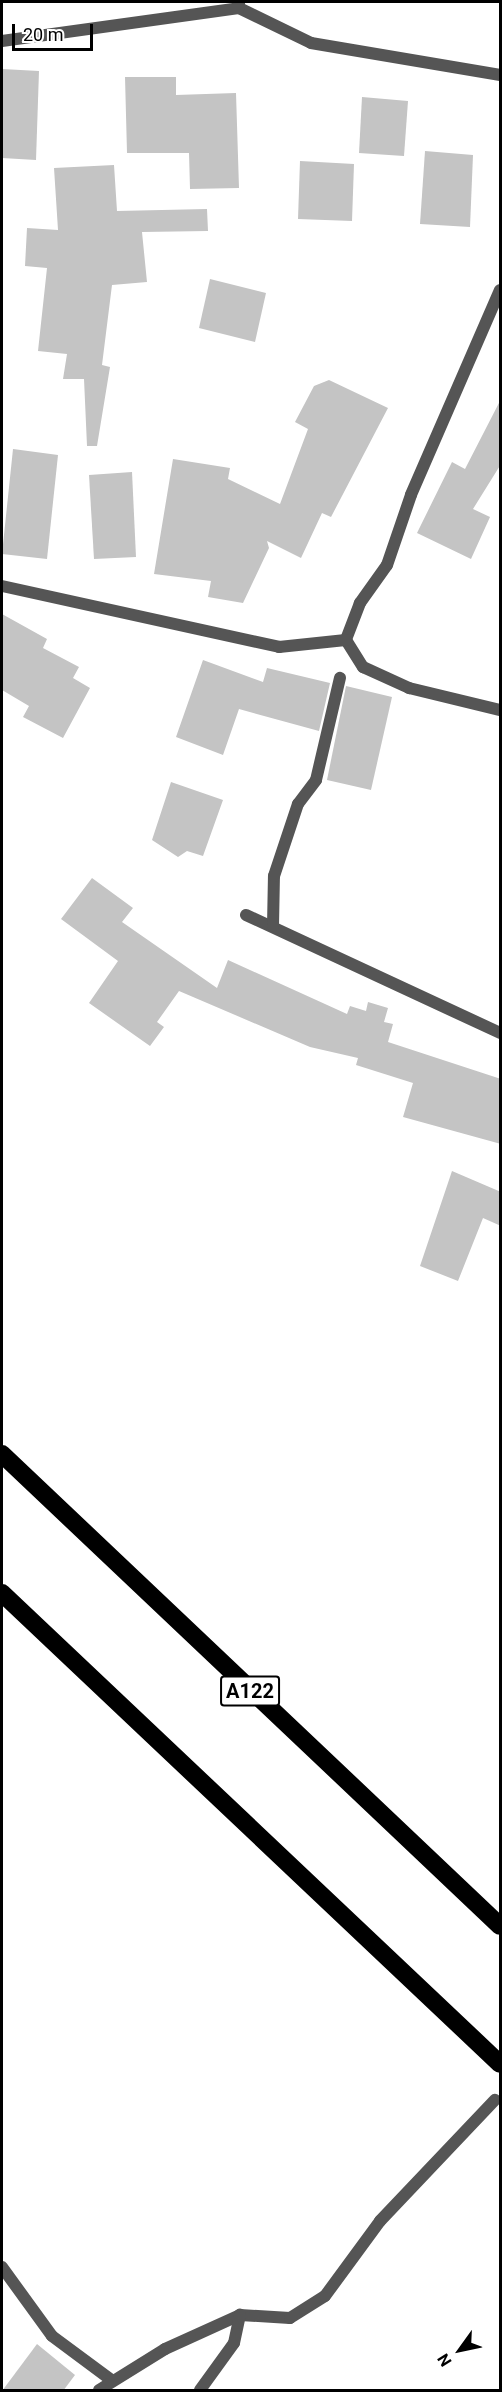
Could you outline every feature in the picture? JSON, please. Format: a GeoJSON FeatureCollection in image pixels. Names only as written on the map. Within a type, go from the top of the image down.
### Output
{"type":"FeatureCollection","features":[{"type":"Feature","properties":{"kind":"highway","name":"A122"},"geometry":{"type":"LineString","coordinates":[[2,1454],[501,1926]]}},
{"type":"Feature","properties":{"kind":"highway"},"geometry":{"type":"LineString","coordinates":[[2,1593],[501,2064]]}},
{"type":"Feature","properties":{"kind":"street"},"geometry":{"type":"LineString","coordinates":[[2,41],[239,5],[311,43],[501,75]]}},
{"type":"Feature","properties":{"kind":"street"},"geometry":{"type":"LineString","coordinates":[[346,640],[360,603],[387,565],[411,495],[501,290]]}},
{"type":"Feature","properties":{"kind":"street"},"geometry":{"type":"LineString","coordinates":[[2,586],[279,647],[346,640]]}},
{"type":"Feature","properties":{"kind":"street"},"geometry":{"type":"LineString","coordinates":[[346,640],[363,667],[409,688],[501,710]]}},
{"type":"Feature","properties":{"kind":"street"},"geometry":{"type":"LineString","coordinates":[[273,926],[273,876],[298,804],[316,780],[340,678]]}},
{"type":"Feature","properties":{"kind":"street"},"geometry":{"type":"LineString","coordinates":[[246,915],[501,1033]]}},
{"type":"Feature","properties":{"kind":"street"},"geometry":{"type":"LineString","coordinates":[[99,2391],[110,2379],[240,2315],[290,2318],[325,2296],[381,2221],[495,2100]]}},
{"type":"Feature","properties":{"kind":"street"},"geometry":{"type":"LineString","coordinates":[[2,2267],[52,2336],[110,2379]]}},
{"type":"Feature","properties":{"kind":"street"},"geometry":{"type":"LineString","coordinates":[[200,2391],[234,2343],[240,2315]]}},
{"type":"Feature","properties":{"kind":"building"},"geometry":{"type":"Polygon","coordinates":[[[2,69],[39,71],[36,160],[2,158],[2,69]]]}},
{"type":"Feature","properties":{"kind":"building"},"geometry":{"type":"Polygon","coordinates":[[[125,77],[176,77],[176,95],[236,93],[239,188],[190,189],[189,153],[127,153],[125,77]]]}},
{"type":"Feature","properties":{"kind":"building"},"geometry":{"type":"Polygon","coordinates":[[[362,97],[408,101],[404,156],[359,153],[362,97]]]}},
{"type":"Feature","properties":{"kind":"building"},"geometry":{"type":"Polygon","coordinates":[[[425,151],[473,155],[470,227],[420,224],[425,151]]]}},
{"type":"Feature","properties":{"kind":"building"},"geometry":{"type":"Polygon","coordinates":[[[300,161],[354,164],[352,221],[298,219],[300,161]]]}},
{"type":"Feature","properties":{"kind":"building"},"geometry":{"type":"Polygon","coordinates":[[[114,165],[117,211],[207,209],[208,231],[142,232],[147,282],[112,285],[102,365],[110,367],[97,446],[87,446],[84,379],[63,379],[67,354],[38,351],[47,268],[25,266],[27,228],[58,230],[54,168],[114,165]]]}},
{"type":"Feature","properties":{"kind":"building"},"geometry":{"type":"Polygon","coordinates":[[[210,279],[266,293],[255,342],[199,328],[210,279]]]}},
{"type":"Feature","properties":{"kind":"building"},"geometry":{"type":"Polygon","coordinates":[[[329,380],[388,408],[331,517],[322,513],[301,558],[267,541],[269,548],[243,603],[208,597],[211,581],[154,574],[173,459],[230,468],[228,479],[280,504],[308,429],[295,422],[314,386],[329,380]]]}},
{"type":"Feature","properties":{"kind":"building"},"geometry":{"type":"Polygon","coordinates":[[[501,399],[501,464],[473,509],[490,517],[471,559],[417,533],[452,462],[465,469],[501,399]]]}},
{"type":"Feature","properties":{"kind":"building"},"geometry":{"type":"Polygon","coordinates":[[[13,449],[58,455],[47,559],[2,554],[13,449]]]}},
{"type":"Feature","properties":{"kind":"building"},"geometry":{"type":"Polygon","coordinates":[[[132,472],[136,557],[94,559],[89,475],[132,472]]]}},
{"type":"Feature","properties":{"kind":"building"},"geometry":{"type":"Polygon","coordinates":[[[2,614],[47,639],[43,648],[79,667],[73,678],[90,688],[63,738],[23,717],[29,706],[2,690],[2,614]]]}},
{"type":"Feature","properties":{"kind":"building"},"geometry":{"type":"Polygon","coordinates":[[[203,660],[263,682],[267,668],[330,683],[319,731],[239,709],[223,755],[176,737],[203,660]]]}},
{"type":"Feature","properties":{"kind":"building"},"geometry":{"type":"Polygon","coordinates":[[[346,686],[392,697],[371,790],[327,780],[346,686]]]}},
{"type":"Feature","properties":{"kind":"building"},"geometry":{"type":"Polygon","coordinates":[[[171,782],[223,800],[203,856],[187,851],[178,857],[152,840],[171,782]]]}},
{"type":"Feature","properties":{"kind":"building"},"geometry":{"type":"Polygon","coordinates":[[[92,878],[133,908],[122,922],[217,988],[228,960],[347,1014],[350,1006],[366,1011],[368,1002],[388,1008],[384,1022],[393,1024],[388,1042],[501,1079],[501,1144],[403,1117],[413,1083],[356,1065],[358,1058],[310,1047],[179,991],[157,1022],[164,1027],[150,1046],[89,1003],[118,961],[61,919],[92,878]]]}},
{"type":"Feature","properties":{"kind":"building"},"geometry":{"type":"Polygon","coordinates":[[[452,1171],[501,1192],[501,1226],[483,1218],[458,1281],[420,1266],[452,1171]]]}},
{"type":"Feature","properties":{"kind":"building"},"geometry":{"type":"Polygon","coordinates":[[[37,2344],[75,2375],[63,2391],[2,2391],[37,2344]]]}}]}
